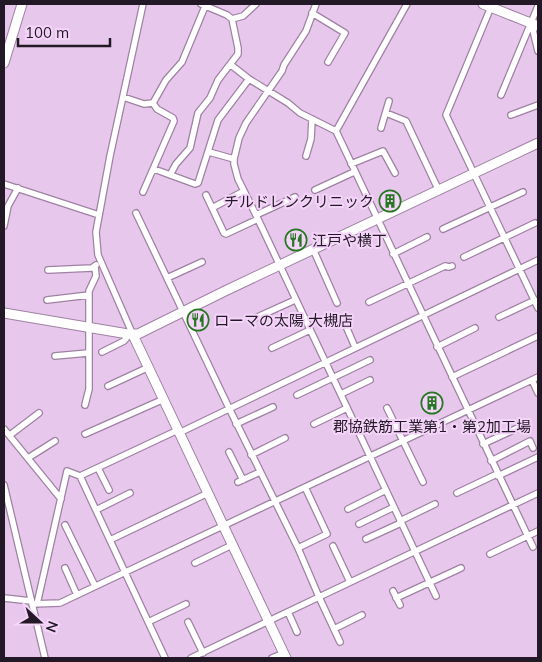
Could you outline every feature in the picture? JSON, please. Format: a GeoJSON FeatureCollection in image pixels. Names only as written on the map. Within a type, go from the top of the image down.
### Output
{"type":"FeatureCollection","features":[{"type":"Feature","properties":{"kind":"street"},"geometry":{"type":"LineString","coordinates":[[5,59],[8,33],[22,4]]}},
{"type":"Feature","properties":{"kind":"street"},"geometry":{"type":"LineString","coordinates":[[143,4],[122,97],[96,238],[101,260],[131,335],[164,399],[285,656],[272,658]]}},
{"type":"Feature","properties":{"kind":"street"},"geometry":{"type":"LineString","coordinates":[[153,103],[166,80],[182,62],[204,4],[232,19],[238,48],[237,57],[218,80],[210,98],[198,113],[190,148],[176,164],[170,175]]}},
{"type":"Feature","properties":{"kind":"street"},"geometry":{"type":"LineString","coordinates":[[232,19],[243,16],[256,4]]}},
{"type":"Feature","properties":{"kind":"street"},"geometry":{"type":"LineString","coordinates":[[316,4],[306,32],[240,133],[234,164],[244,191],[436,596]]}},
{"type":"Feature","properties":{"kind":"street"},"geometry":{"type":"LineString","coordinates":[[336,131],[407,4]]}},
{"type":"Feature","properties":{"kind":"street"},"geometry":{"type":"LineString","coordinates":[[535,25],[487,5],[446,115],[538,308]]}},
{"type":"Feature","properties":{"kind":"street"},"geometry":{"type":"LineString","coordinates":[[501,96],[535,25],[538,6]]}},
{"type":"Feature","properties":{"kind":"street"},"geometry":{"type":"LineString","coordinates":[[312,13],[345,33],[328,62]]}},
{"type":"Feature","properties":{"kind":"street"},"geometry":{"type":"LineString","coordinates":[[535,25],[532,29],[538,51]]}},
{"type":"Feature","properties":{"kind":"street"},"geometry":{"type":"LineString","coordinates":[[231,65],[249,79],[312,119],[336,131],[491,462],[533,547]]}},
{"type":"Feature","properties":{"kind":"street"},"geometry":{"type":"LineString","coordinates":[[154,168],[197,184],[218,120],[249,79]]}},
{"type":"Feature","properties":{"kind":"street"},"geometry":{"type":"LineString","coordinates":[[122,97],[144,104],[153,103]]}},
{"type":"Feature","properties":{"kind":"street"},"geometry":{"type":"LineString","coordinates":[[381,128],[389,101]]}},
{"type":"Feature","properties":{"kind":"street"},"geometry":{"type":"LineString","coordinates":[[143,192],[174,120],[157,109],[153,103]]}},
{"type":"Feature","properties":{"kind":"street"},"geometry":{"type":"LineString","coordinates":[[511,116],[538,105]]}},
{"type":"Feature","properties":{"kind":"street"},"geometry":{"type":"LineString","coordinates":[[386,113],[406,121],[439,191]]}},
{"type":"Feature","properties":{"kind":"street"},"geometry":{"type":"LineString","coordinates":[[306,156],[311,139],[312,119]]}},
{"type":"Feature","properties":{"kind":"street"},"geometry":{"type":"LineString","coordinates":[[102,352],[124,342],[131,335],[538,143]]}},
{"type":"Feature","properties":{"kind":"street"},"geometry":{"type":"LineString","coordinates":[[351,164],[383,151],[395,173]]}},
{"type":"Feature","properties":{"kind":"street"},"geometry":{"type":"LineString","coordinates":[[209,152],[234,159]]}},
{"type":"Feature","properties":{"kind":"street"},"geometry":{"type":"LineString","coordinates":[[315,190],[354,172]]}},
{"type":"Feature","properties":{"kind":"street"},"geometry":{"type":"LineString","coordinates":[[4,184],[99,215]]}},
{"type":"Feature","properties":{"kind":"street"},"geometry":{"type":"LineString","coordinates":[[4,226],[10,203],[18,188]]}},
{"type":"Feature","properties":{"kind":"street"},"geometry":{"type":"LineString","coordinates":[[212,208],[244,191]]}},
{"type":"Feature","properties":{"kind":"street"},"geometry":{"type":"LineString","coordinates":[[443,230],[523,192]]}},
{"type":"Feature","properties":{"kind":"street"},"geometry":{"type":"LineString","coordinates":[[206,195],[226,234],[295,197]]}},
{"type":"Feature","properties":{"kind":"street"},"geometry":{"type":"LineString","coordinates":[[136,213],[236,424],[298,548],[340,642]]}},
{"type":"Feature","properties":{"kind":"street"},"geometry":{"type":"LineString","coordinates":[[464,257],[535,223]]}},
{"type":"Feature","properties":{"kind":"street"},"geometry":{"type":"LineString","coordinates":[[393,254],[427,237]]}},
{"type":"Feature","properties":{"kind":"street"},"geometry":{"type":"LineString","coordinates":[[312,249],[337,302]]}},
{"type":"Feature","properties":{"kind":"street"},"geometry":{"type":"LineString","coordinates":[[48,270],[92,268],[101,260]]}},
{"type":"Feature","properties":{"kind":"street"},"geometry":{"type":"LineString","coordinates":[[80,476],[229,408],[538,260]]}},
{"type":"Feature","properties":{"kind":"street"},"geometry":{"type":"LineString","coordinates":[[167,278],[202,262]]}},
{"type":"Feature","properties":{"kind":"street"},"geometry":{"type":"LineString","coordinates":[[369,302],[445,266],[452,266]]}},
{"type":"Feature","properties":{"kind":"street"},"geometry":{"type":"LineString","coordinates":[[85,405],[89,389],[89,294],[96,276],[95,267]]}},
{"type":"Feature","properties":{"kind":"street"},"geometry":{"type":"LineString","coordinates":[[47,300],[89,294]]}},
{"type":"Feature","properties":{"kind":"street"},"geometry":{"type":"LineString","coordinates":[[254,319],[296,300]]}},
{"type":"Feature","properties":{"kind":"street"},"geometry":{"type":"LineString","coordinates":[[499,317],[535,300]]}},
{"type":"Feature","properties":{"kind":"street"},"geometry":{"type":"LineString","coordinates":[[4,313],[131,335]]}},
{"type":"Feature","properties":{"kind":"street"},"geometry":{"type":"LineString","coordinates":[[345,324],[356,347]]}},
{"type":"Feature","properties":{"kind":"street"},"geometry":{"type":"LineString","coordinates":[[437,347],[475,328]]}},
{"type":"Feature","properties":{"kind":"street"},"geometry":{"type":"LineString","coordinates":[[272,348],[310,330]]}},
{"type":"Feature","properties":{"kind":"street"},"geometry":{"type":"LineString","coordinates":[[452,377],[538,336]]}},
{"type":"Feature","properties":{"kind":"street"},"geometry":{"type":"LineString","coordinates":[[54,356],[88,353]]}},
{"type":"Feature","properties":{"kind":"street"},"geometry":{"type":"LineString","coordinates":[[298,395],[370,360]]}},
{"type":"Feature","properties":{"kind":"street"},"geometry":{"type":"LineString","coordinates":[[108,386],[149,368]]}},
{"type":"Feature","properties":{"kind":"street"},"geometry":{"type":"LineString","coordinates":[[4,598],[33,603],[60,603],[535,378],[538,393]]}},
{"type":"Feature","properties":{"kind":"street"},"geometry":{"type":"LineString","coordinates":[[341,394],[370,380]]}},
{"type":"Feature","properties":{"kind":"street"},"geometry":{"type":"LineString","coordinates":[[85,434],[164,399]]}},
{"type":"Feature","properties":{"kind":"street"},"geometry":{"type":"LineString","coordinates":[[236,424],[272,407]]}},
{"type":"Feature","properties":{"kind":"street"},"geometry":{"type":"LineString","coordinates":[[314,424],[347,408]]}},
{"type":"Feature","properties":{"kind":"street"},"geometry":{"type":"LineString","coordinates":[[387,408],[422,482]]}},
{"type":"Feature","properties":{"kind":"street"},"geometry":{"type":"LineString","coordinates":[[10,435],[39,413]]}},
{"type":"Feature","properties":{"kind":"street"},"geometry":{"type":"LineString","coordinates":[[483,444],[520,427]]}},
{"type":"Feature","properties":{"kind":"street"},"geometry":{"type":"LineString","coordinates":[[4,429],[61,499]]}},
{"type":"Feature","properties":{"kind":"street"},"geometry":{"type":"LineString","coordinates":[[251,455],[285,438]]}},
{"type":"Feature","properties":{"kind":"street"},"geometry":{"type":"LineString","coordinates":[[28,458],[56,441]]}},
{"type":"Feature","properties":{"kind":"street"},"geometry":{"type":"LineString","coordinates":[[491,462],[530,441],[533,448]]}},
{"type":"Feature","properties":{"kind":"street"},"geometry":{"type":"LineString","coordinates":[[229,452],[241,481],[260,472]]}},
{"type":"Feature","properties":{"kind":"street"},"geometry":{"type":"LineString","coordinates":[[457,493],[538,457]]}},
{"type":"Feature","properties":{"kind":"street"},"geometry":{"type":"LineString","coordinates":[[98,468],[109,490]]}},
{"type":"Feature","properties":{"kind":"street"},"geometry":{"type":"LineString","coordinates":[[33,603],[67,471],[80,476],[165,658]]}},
{"type":"Feature","properties":{"kind":"street"},"geometry":{"type":"LineString","coordinates":[[4,485],[45,658]]}},
{"type":"Feature","properties":{"kind":"street"},"geometry":{"type":"LineString","coordinates":[[298,548],[327,534],[304,487]]}},
{"type":"Feature","properties":{"kind":"street"},"geometry":{"type":"LineString","coordinates":[[348,509],[386,490]]}},
{"type":"Feature","properties":{"kind":"street"},"geometry":{"type":"LineString","coordinates":[[96,510],[130,493]]}},
{"type":"Feature","properties":{"kind":"street"},"geometry":{"type":"LineString","coordinates":[[110,540],[208,493]]}},
{"type":"Feature","properties":{"kind":"street"},"geometry":{"type":"LineString","coordinates":[[191,658],[538,493]]}},
{"type":"Feature","properties":{"kind":"street"},"geometry":{"type":"LineString","coordinates":[[366,539],[435,504]]}},
{"type":"Feature","properties":{"kind":"street"},"geometry":{"type":"LineString","coordinates":[[359,524],[394,507]]}},
{"type":"Feature","properties":{"kind":"street"},"geometry":{"type":"LineString","coordinates":[[65,525],[95,586]]}},
{"type":"Feature","properties":{"kind":"street"},"geometry":{"type":"LineString","coordinates":[[490,554],[538,531]]}},
{"type":"Feature","properties":{"kind":"street"},"geometry":{"type":"LineString","coordinates":[[195,564],[232,545]]}},
{"type":"Feature","properties":{"kind":"street"},"geometry":{"type":"LineString","coordinates":[[333,546],[350,582]]}},
{"type":"Feature","properties":{"kind":"street"},"geometry":{"type":"LineString","coordinates":[[65,568],[78,595]]}},
{"type":"Feature","properties":{"kind":"street"},"geometry":{"type":"LineString","coordinates":[[396,598],[461,568]]}},
{"type":"Feature","properties":{"kind":"street"},"geometry":{"type":"LineString","coordinates":[[393,591],[400,605]]}},
{"type":"Feature","properties":{"kind":"street"},"geometry":{"type":"LineString","coordinates":[[148,622],[186,604]]}},
{"type":"Feature","properties":{"kind":"street"},"geometry":{"type":"LineString","coordinates":[[288,612],[297,632]]}},
{"type":"Feature","properties":{"kind":"street"},"geometry":{"type":"LineString","coordinates":[[334,629],[362,615]]}},
{"type":"Feature","properties":{"kind":"street"},"geometry":{"type":"LineString","coordinates":[[188,622],[203,652]]}},
{"type":"Feature","properties":{"kind":"place","name":"チルドレンクリニック"},"geometry":{"type":"Point","coordinates":[390,201]}},
{"type":"Feature","properties":{"kind":"place","name":"江戸や横丁"},"geometry":{"type":"Point","coordinates":[296,240]}},
{"type":"Feature","properties":{"kind":"place","name":"ローマの太陽 大槻店"},"geometry":{"type":"Point","coordinates":[198,320]}},
{"type":"Feature","properties":{"kind":"place","name":"郡協鉄筋工業第1・第2加工場"},"geometry":{"type":"Point","coordinates":[432,403]}}]}
